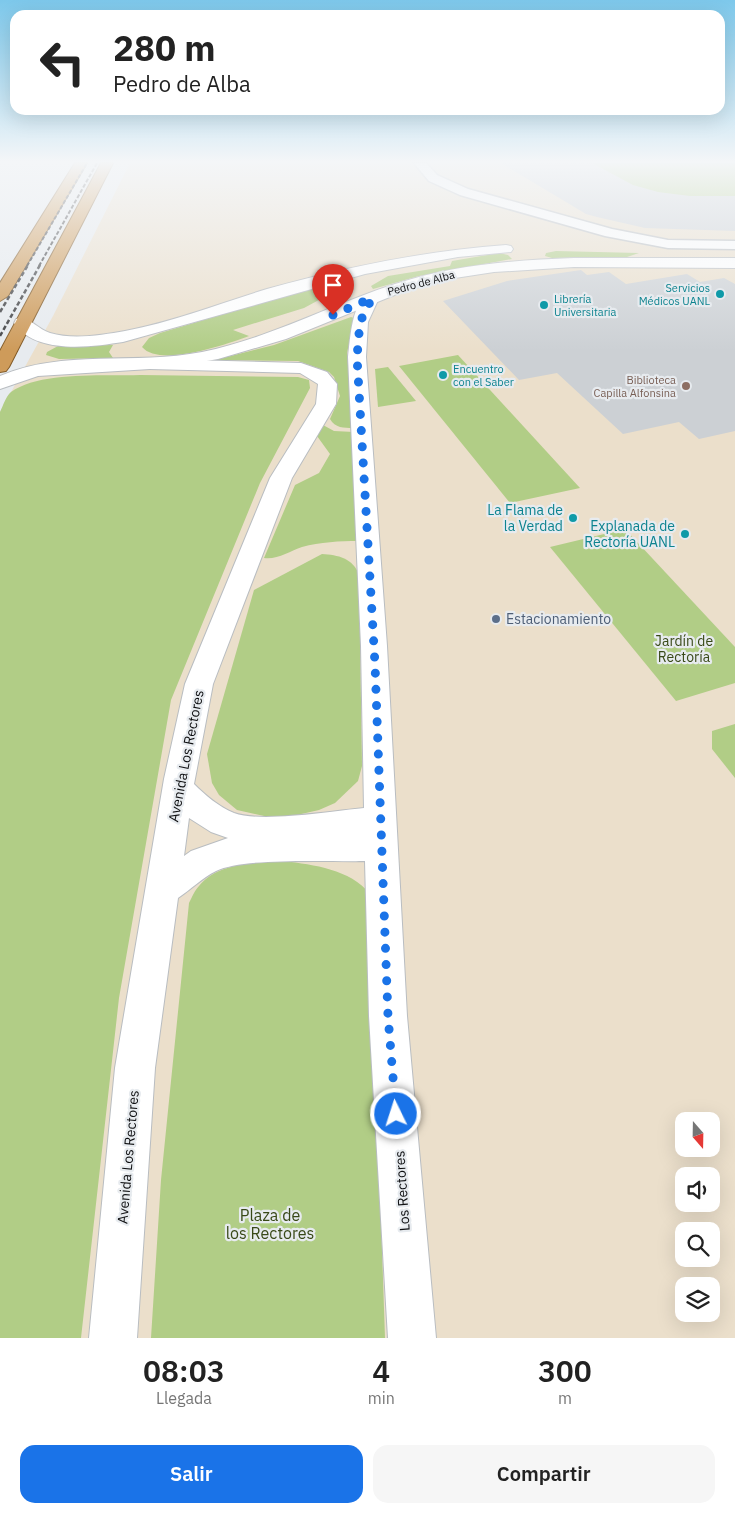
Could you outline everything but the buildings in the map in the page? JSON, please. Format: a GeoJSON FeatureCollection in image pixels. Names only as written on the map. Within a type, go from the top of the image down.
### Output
{"type":"FeatureCollection","features":[{"type":"Feature","properties":{"kind":"highway"},"geometry":{"type":"LineString","coordinates":[[0,296],[43,225]]}},
{"type":"Feature","properties":{"kind":"highway"},"geometry":{"type":"LineString","coordinates":[[0,366],[76,225]]}},
{"type":"Feature","properties":{"kind":"street"},"geometry":{"type":"LineString","coordinates":[[583,225],[610,233],[668,244],[735,245]]}},
{"type":"Feature","properties":{"kind":"street","name":"Pedro de Alba"},"geometry":{"type":"LineString","coordinates":[[22,323],[29,331],[56,339],[103,339],[136,334],[314,281],[389,263],[456,253],[524,248],[535,263]]}},
{"type":"Feature","properties":{"kind":"street"},"geometry":{"type":"LineString","coordinates":[[545,248],[735,251]]}},
{"type":"Feature","properties":{"kind":"street","name":"Pedro de Alba"},"geometry":{"type":"LineString","coordinates":[[0,383],[21,374],[52,370],[149,364],[200,357],[266,340],[409,285],[455,274],[572,260],[735,262]]}},
{"type":"Feature","properties":{"kind":"street","name":"Los Rectores"},"geometry":{"type":"LineString","coordinates":[[372,298],[360,322],[357,357],[382,833],[388,1016],[412,1338]]}},
{"type":"Feature","properties":{"kind":"street"},"geometry":{"type":"LineString","coordinates":[[136,334],[127,344],[127,352],[136,360],[149,364]]}},
{"type":"Feature","properties":{"kind":"street","name":"Avenida Los Rectores"},"geometry":{"type":"LineString","coordinates":[[113,1338],[135,1068],[150,960],[164,889],[178,788],[200,684],[266,512],[281,478],[326,404],[329,388],[320,376],[300,368],[149,364]]}},
{"type":"Feature","properties":{"kind":"street"},"geometry":{"type":"LineString","coordinates":[[178,788],[202,812],[237,829],[382,833]]}},
{"type":"Feature","properties":{"kind":"street"},"geometry":{"type":"LineString","coordinates":[[164,889],[203,862],[225,853],[382,833]]}},
{"type":"Feature","properties":{"kind":"shaded area"},"geometry":{"type":"Polygon","coordinates":[[[99,225],[735,225],[735,1338],[0,1338],[0,412],[53,316],[99,225]]]}},
{"type":"Feature","properties":{"kind":"green space"},"geometry":{"type":"Polygon","coordinates":[[[556,251],[639,253],[627,257],[552,258],[545,256],[546,253],[556,251]]]}},
{"type":"Feature","properties":{"kind":"green space"},"geometry":{"type":"Polygon","coordinates":[[[499,253],[508,255],[512,259],[419,276],[373,289],[371,286],[388,276],[450,266],[452,261],[499,253]]]}},
{"type":"Feature","properties":{"kind":"green space"},"geometry":{"type":"Polygon","coordinates":[[[330,282],[341,288],[304,308],[233,330],[249,336],[239,340],[210,349],[178,355],[151,353],[142,347],[149,338],[160,333],[330,282]]]}},
{"type":"Feature","properties":{"kind":"green space"},"geometry":{"type":"Polygon","coordinates":[[[351,317],[354,318],[354,321],[347,353],[353,428],[337,426],[330,419],[340,396],[334,377],[329,372],[298,361],[215,360],[274,345],[351,317]]]}},
{"type":"Feature","properties":{"kind":"green space"},"geometry":{"type":"Polygon","coordinates":[[[113,345],[109,352],[113,358],[59,359],[46,355],[47,352],[58,346],[113,345]]]}},
{"type":"Feature","properties":{"kind":"green space"},"geometry":{"type":"Polygon","coordinates":[[[458,355],[580,488],[510,503],[399,366],[458,355]]]}},
{"type":"Feature","properties":{"kind":"green space"},"geometry":{"type":"Polygon","coordinates":[[[388,367],[416,401],[378,407],[375,369],[388,367]]]}},
{"type":"Feature","properties":{"kind":"green space"},"geometry":{"type":"Polygon","coordinates":[[[73,376],[298,377],[309,380],[310,388],[260,483],[171,700],[119,998],[81,1338],[0,1338],[0,412],[11,392],[23,385],[38,381],[73,376]]]}},
{"type":"Feature","properties":{"kind":"green space"},"geometry":{"type":"Polygon","coordinates":[[[323,425],[334,431],[354,432],[358,541],[316,544],[279,556],[264,558],[295,485],[319,473],[330,454],[317,436],[323,425]]]}},
{"type":"Feature","properties":{"kind":"green space","name":"Jardín de Rectoría"},"geometry":{"type":"Polygon","coordinates":[[[625,529],[735,647],[735,683],[676,701],[550,547],[625,529]]]}},
{"type":"Feature","properties":{"kind":"green space"},"geometry":{"type":"Polygon","coordinates":[[[322,554],[344,558],[353,565],[359,575],[362,766],[358,781],[335,803],[319,810],[273,818],[237,810],[219,795],[212,783],[207,754],[254,590],[322,554]]]}},
{"type":"Feature","properties":{"kind":"green space"},"geometry":{"type":"Polygon","coordinates":[[[735,724],[735,778],[712,749],[712,731],[735,724]]]}},
{"type":"Feature","properties":{"kind":"green space","name":"Plaza de los Rectores"},"geometry":{"type":"Polygon","coordinates":[[[284,861],[307,864],[342,874],[362,886],[370,894],[385,1338],[151,1338],[161,1180],[189,903],[199,886],[217,872],[250,863],[284,861]]]}},
{"type":"Feature","properties":{"kind":"railway"},"geometry":{"type":"LineString","coordinates":[[27,266],[51,225]]}},
{"type":"Feature","properties":{"kind":"railway"},"geometry":{"type":"LineString","coordinates":[[39,266],[62,225]]}},
{"type":"Feature","properties":{"kind":"railway"},"geometry":{"type":"LineString","coordinates":[[0,312],[28,265]]}},
{"type":"Feature","properties":{"kind":"railway"},"geometry":{"type":"LineString","coordinates":[[0,336],[40,265]]}},
{"type":"Feature","properties":{"kind":"place","name":"Servicios Médicos UANL"},"geometry":{"type":"Point","coordinates":[720,294]}},
{"type":"Feature","properties":{"kind":"place","name":"Librería Universitaria"},"geometry":{"type":"Point","coordinates":[544,305]}},
{"type":"Feature","properties":{"kind":"place","name":"Encuentro con el Saber"},"geometry":{"type":"Point","coordinates":[443,375]}},
{"type":"Feature","properties":{"kind":"place","name":"Biblioteca Capilla Alfonsina"},"geometry":{"type":"Point","coordinates":[686,386]}},
{"type":"Feature","properties":{"kind":"place","name":"La Flama de la Verdad"},"geometry":{"type":"Point","coordinates":[573,518]}},
{"type":"Feature","properties":{"kind":"place","name":"Explanada de Rectoría UANL"},"geometry":{"type":"Point","coordinates":[685,534]}},
{"type":"Feature","properties":{"kind":"place","name":"Estacionamiento"},"geometry":{"type":"Point","coordinates":[496,619]}},
{"type":"Feature","properties":{"kind":"route"},"geometry":{"type":"LineString","coordinates":[[333,315],[372,298],[360,322],[356,343],[375,664],[388,1016],[396,1114]]}}]}
